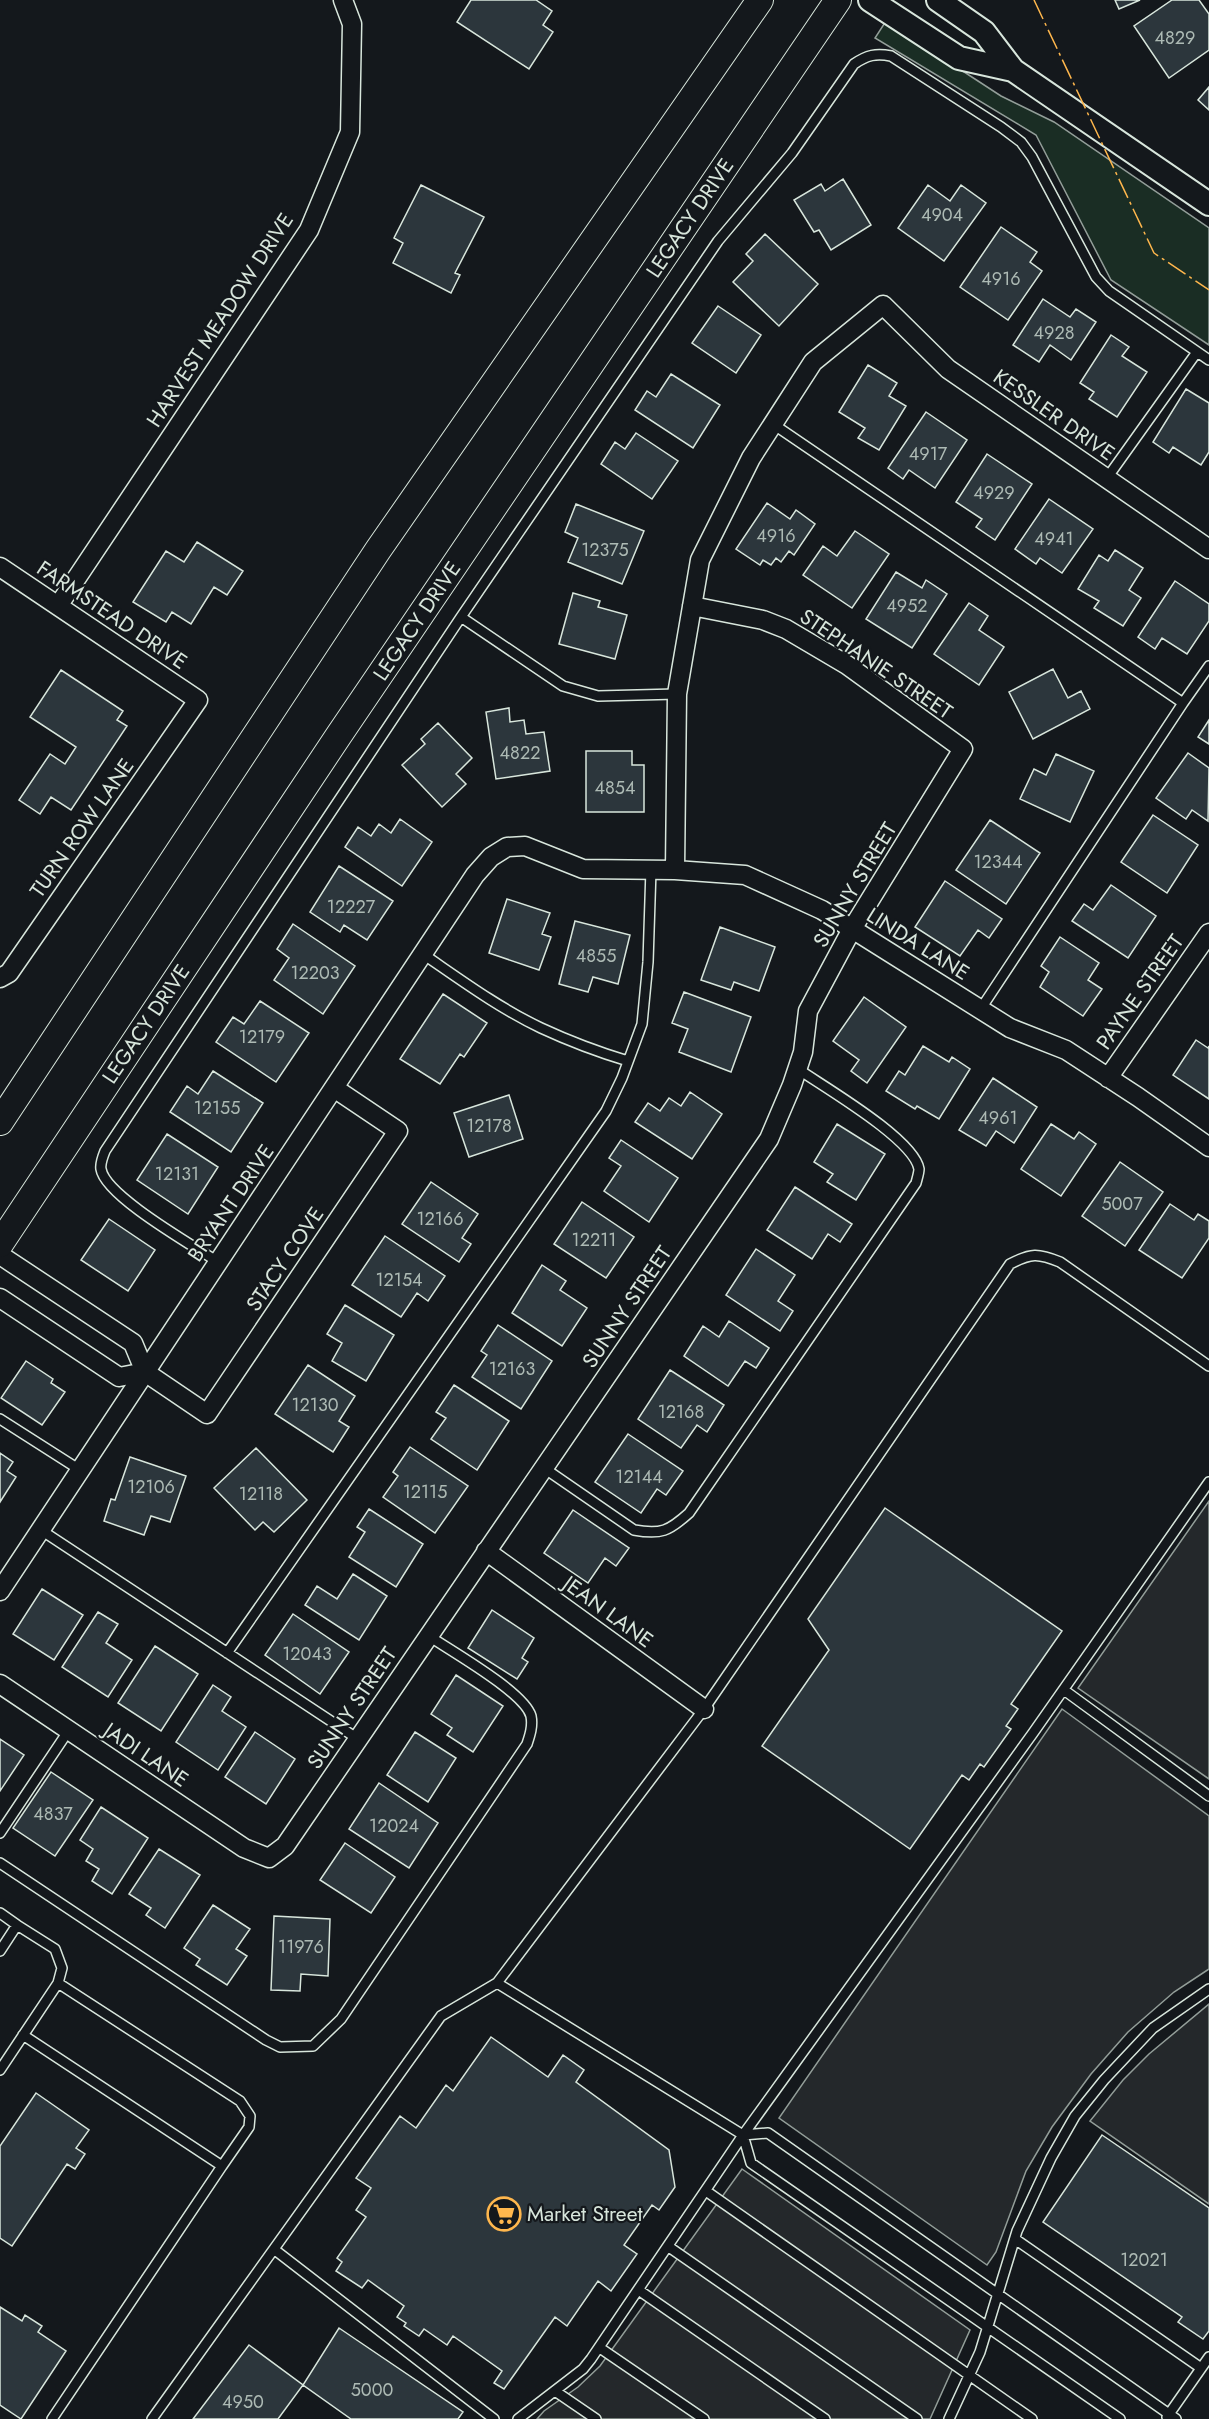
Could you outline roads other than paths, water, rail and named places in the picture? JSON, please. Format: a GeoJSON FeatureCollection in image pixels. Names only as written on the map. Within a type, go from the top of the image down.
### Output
{"type":"FeatureCollection","features":[{"type":"Feature","properties":{"kind":"main road"},"geometry":{"type":"LineString","coordinates":[[0,1122],[378,550],[760,0]]}},
{"type":"Feature","properties":{"kind":"main road","name":"LEGACY DRIVE"},"geometry":{"type":"LineString","coordinates":[[0,1244],[339,735],[838,0]]}},
{"type":"Feature","properties":{"kind":"street","name":"HARVEST MEADOW DRIVE"},"geometry":{"type":"LineString","coordinates":[[58,606],[309,230],[350,132],[352,24],[343,0]]}},
{"type":"Feature","properties":{"kind":"street"},"geometry":{"type":"LineString","coordinates":[[870,0],[959,58],[1013,70]]}},
{"type":"Feature","properties":{"kind":"street"},"geometry":{"type":"LineString","coordinates":[[939,0],[984,32],[1013,70],[1209,204]]}},
{"type":"Feature","properties":{"kind":"street","name":"KESSLER DRIVE"},"geometry":{"type":"LineString","coordinates":[[773,424],[813,362],[883,305],[948,369],[1209,549]]}},
{"type":"Feature","properties":{"kind":"street"},"geometry":{"type":"LineString","coordinates":[[675,870],[677,694],[699,560],[751,458],[773,424]]}},
{"type":"Feature","properties":{"kind":"street","name":"FARMSTEAD DRIVE"},"geometry":{"type":"LineString","coordinates":[[0,567],[198,700]]}},
{"type":"Feature","properties":{"kind":"street","name":"STEPHANIE STREET"},"geometry":{"type":"LineString","coordinates":[[692,606],[763,620],[786,629],[847,665],[963,749]]}},
{"type":"Feature","properties":{"kind":"street","name":"TURN ROW LANE"},"geometry":{"type":"LineString","coordinates":[[0,978],[9,973],[198,700]]}},
{"type":"Feature","properties":{"kind":"street","name":"SUNNY STREET"},"geometry":{"type":"LineString","coordinates":[[269,1858],[285,1846],[769,1139],[798,1069],[803,1052],[808,1011],[852,929],[963,749]]}},
{"type":"Feature","properties":{"kind":"street","name":"LINDA LANE"},"geometry":{"type":"LineString","coordinates":[[507,847],[525,846],[583,869],[651,869],[745,875],[822,910],[1010,1028],[1066,1050],[1209,1147]]}},
{"type":"Feature","properties":{"kind":"street","name":"BRYANT DRIVE"},"geometry":{"type":"LineString","coordinates":[[0,1591],[475,875],[491,857],[507,847]]}},
{"type":"Feature","properties":{"kind":"street","name":"PAYNE STREET"},"geometry":{"type":"LineString","coordinates":[[1108,1078],[1209,933]]}},
{"type":"Feature","properties":{"kind":"street","name":"STACY COVE"},"geometry":{"type":"LineString","coordinates":[[145,1372],[207,1414],[398,1131],[334,1088]]}},
{"type":"Feature","properties":{"kind":"street"},"geometry":{"type":"LineString","coordinates":[[0,1255],[133,1343],[145,1372],[119,1377],[0,1298]]}},
{"type":"Feature","properties":{"kind":"street","name":"JEAN LANE"},"geometry":{"type":"LineString","coordinates":[[486,1551],[704,1709]]}},
{"type":"Feature","properties":{"kind":"street","name":"JADI LANE"},"geometry":{"type":"LineString","coordinates":[[0,1684],[244,1848],[269,1858]]}},
{"type":"Feature","properties":{"kind":"lane"},"geometry":{"type":"LineString","coordinates":[[218,1262],[122,1198],[107,1184],[101,1169],[105,1151],[461,617],[718,241],[792,153],[854,64],[866,56],[881,54],[891,56],[1021,142],[1032,157],[1096,278],[1109,291],[1209,360]]}},
{"type":"Feature","properties":{"kind":"lane"},"geometry":{"type":"LineString","coordinates":[[1107,478],[1197,352]]}},
{"type":"Feature","properties":{"kind":"lane"},"geometry":{"type":"LineString","coordinates":[[773,424],[1183,704]]}},
{"type":"Feature","properties":{"kind":"lane"},"geometry":{"type":"LineString","coordinates":[[461,617],[563,686],[598,696],[677,694]]}},
{"type":"Feature","properties":{"kind":"lane"},"geometry":{"type":"LineString","coordinates":[[980,1010],[1209,666]]}},
{"type":"Feature","properties":{"kind":"lane"},"geometry":{"type":"LineString","coordinates":[[227,1653],[606,1111],[642,1024],[648,962],[651,869]]}},
{"type":"Feature","properties":{"kind":"lane"},"geometry":{"type":"LineString","coordinates":[[423,954],[494,1002],[540,1028],[593,1050],[628,1061]]}},
{"type":"Feature","properties":{"kind":"lane"},"geometry":{"type":"LineString","coordinates":[[544,1468],[634,1530],[648,1533],[663,1532],[674,1526],[689,1513],[916,1183],[919,1170],[915,1161],[891,1133],[798,1069]]}},
{"type":"Feature","properties":{"kind":"lane"},"geometry":{"type":"LineString","coordinates":[[152,2419],[441,2016],[497,1983],[704,1709],[1010,1264],[1025,1256],[1041,1254],[1060,1262],[1209,1366]]}},
{"type":"Feature","properties":{"kind":"lane"},"geometry":{"type":"LineString","coordinates":[[0,1419],[80,1470]]}},
{"type":"Feature","properties":{"kind":"lane"},"geometry":{"type":"LineString","coordinates":[[518,2419],[583,2369],[600,2348],[743,2135],[1064,1690],[1209,1482]]}},
{"type":"Feature","properties":{"kind":"lane"},"geometry":{"type":"LineString","coordinates":[[41,1530],[358,1739]]}},
{"type":"Feature","properties":{"kind":"lane"},"geometry":{"type":"LineString","coordinates":[[0,1863],[266,2040],[280,2047],[313,2046],[341,2019],[527,1744],[531,1716],[523,1704],[510,1691],[429,1636]]}},
{"type":"Feature","properties":{"kind":"lane"},"geometry":{"type":"LineString","coordinates":[[1064,1690],[1209,1796]]}},
{"type":"Feature","properties":{"kind":"lane"},"geometry":{"type":"LineString","coordinates":[[0,1833],[69,1730]]}},
{"type":"Feature","properties":{"kind":"lane"},"geometry":{"type":"LineString","coordinates":[[0,1913],[55,1949],[62,1968],[58,1983],[0,2070]]}},
{"type":"Feature","properties":{"kind":"lane"},"geometry":{"type":"LineString","coordinates":[[0,1951],[17,1925]]}},
{"type":"Feature","properties":{"kind":"lane"},"geometry":{"type":"LineString","coordinates":[[52,2419],[249,2127],[250,2116],[240,2102],[58,1983]]}},
{"type":"Feature","properties":{"kind":"lane"},"geometry":{"type":"LineString","coordinates":[[497,1983],[743,2135],[768,2133],[1170,2417],[1206,2362],[1015,2239]]}},
{"type":"Feature","properties":{"kind":"lane"},"geometry":{"type":"LineString","coordinates":[[949,2419],[980,2352],[1015,2239],[1051,2158],[1075,2116],[1104,2080],[1153,2028],[1209,1989]]}},
{"type":"Feature","properties":{"kind":"lane"},"geometry":{"type":"LineString","coordinates":[[23,2035],[222,2166]]}},
{"type":"Feature","properties":{"kind":"lane"},"geometry":{"type":"LineString","coordinates":[[743,2135],[751,2163],[1120,2419]]}},
{"type":"Feature","properties":{"kind":"lane"},"geometry":{"type":"LineString","coordinates":[[706,2191],[1032,2419]]}},
{"type":"Feature","properties":{"kind":"lane"},"geometry":{"type":"LineString","coordinates":[[669,2247],[917,2419]]}},
{"type":"Feature","properties":{"kind":"lane"},"geometry":{"type":"LineString","coordinates":[[275,2250],[494,2419]]}},
{"type":"Feature","properties":{"kind":"lane"},"geometry":{"type":"LineString","coordinates":[[640,2291],[825,2419]]}},
{"type":"Feature","properties":{"kind":"lane"},"geometry":{"type":"LineString","coordinates":[[600,2348],[704,2419]]}},
{"type":"Feature","properties":{"kind":"lane"},"geometry":{"type":"LineString","coordinates":[[555,2391],[596,2419]]}},
{"type":"Feature","properties":{"kind":"place","name":"Market Street"},"geometry":{"type":"Point","coordinates":[504,2214]}}]}
